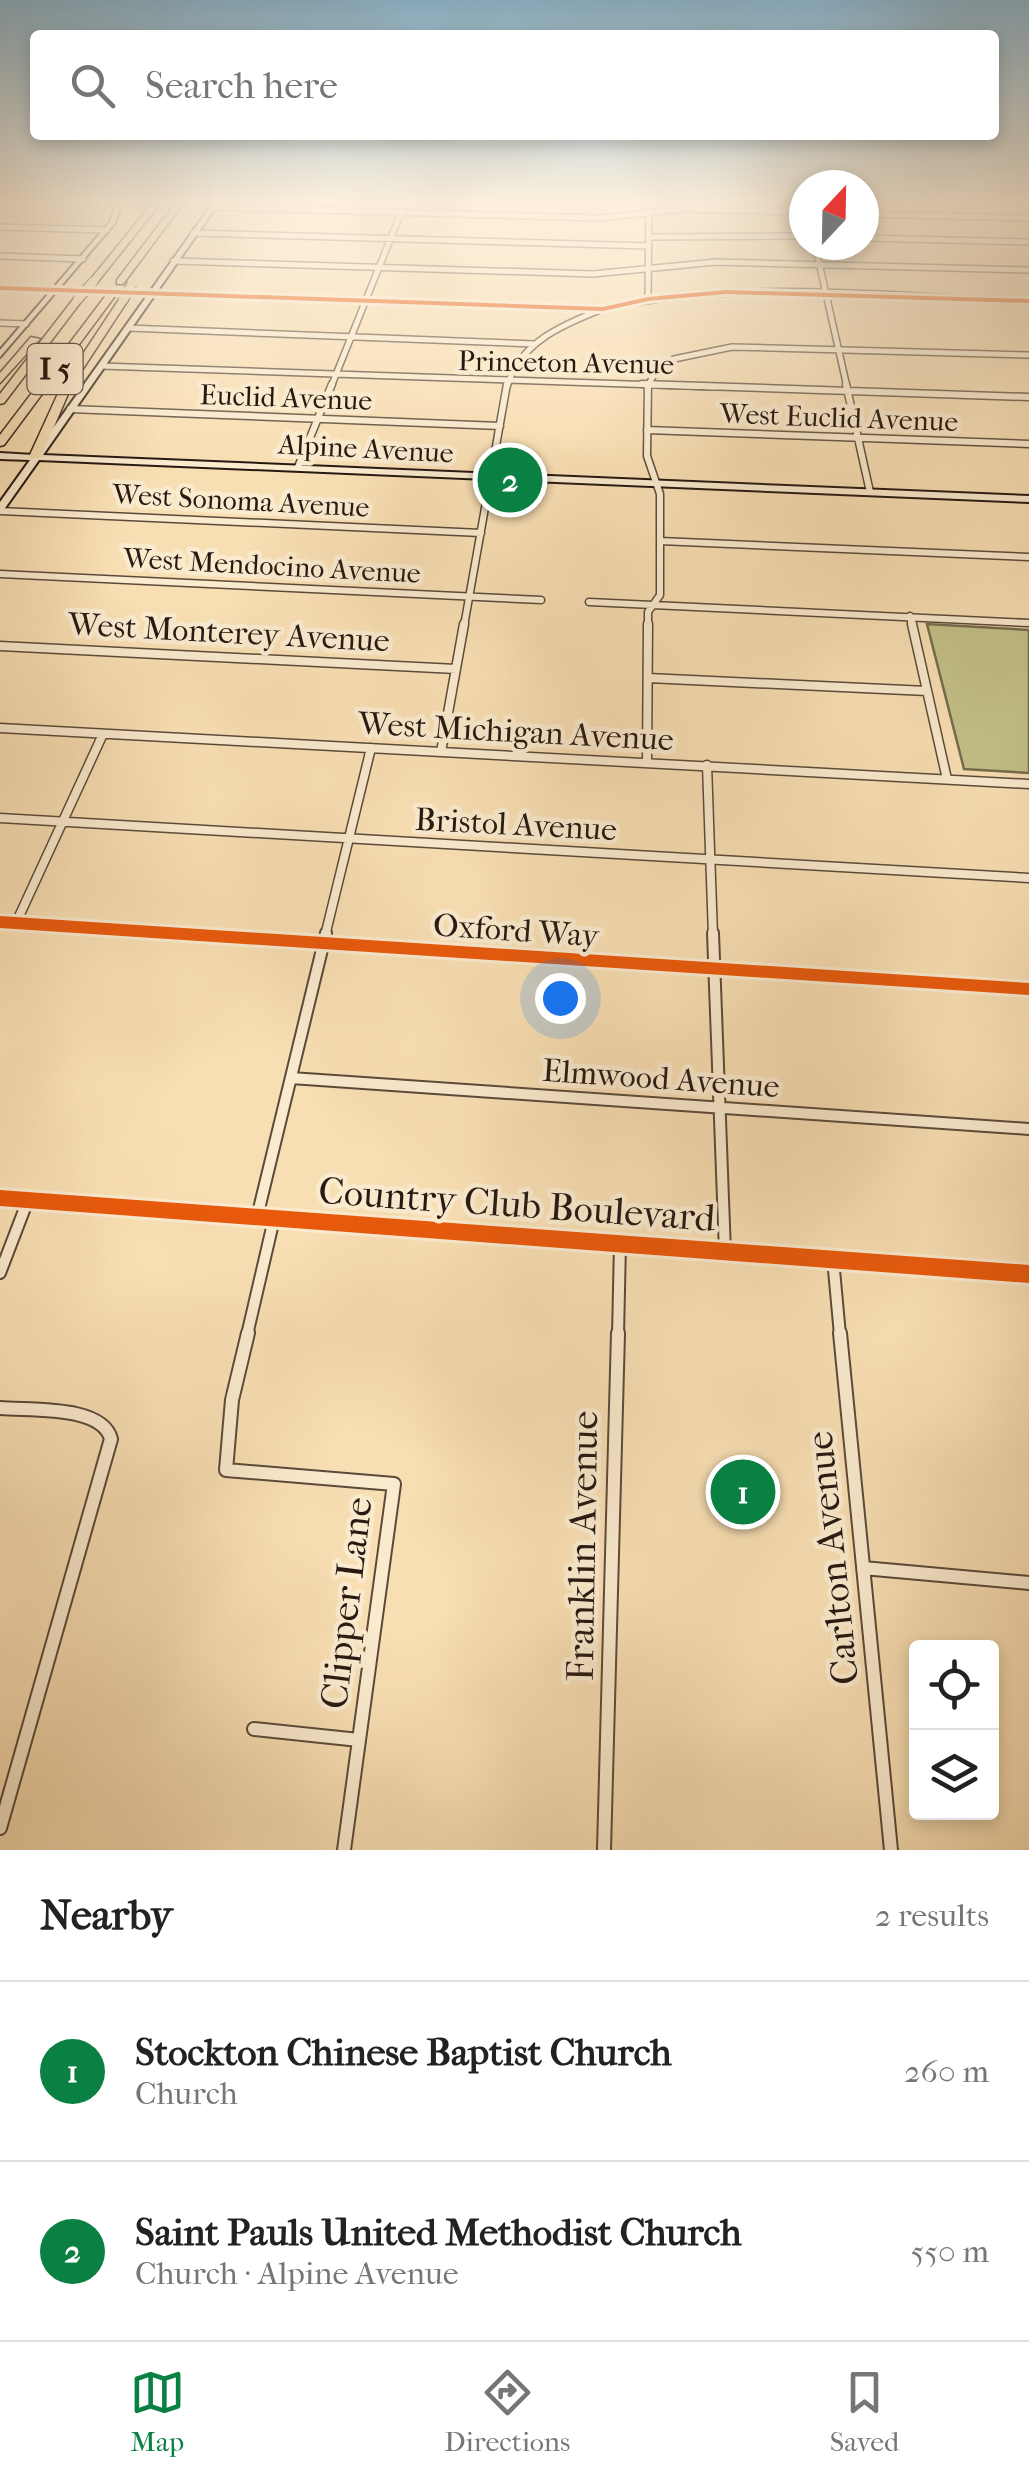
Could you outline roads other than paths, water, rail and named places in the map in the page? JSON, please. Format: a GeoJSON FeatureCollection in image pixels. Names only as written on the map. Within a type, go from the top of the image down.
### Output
{"type":"FeatureCollection","features":[{"type":"Feature","properties":{"kind":"highway","name":"I 5"},"geometry":{"type":"LineString","coordinates":[[0,401],[85,286]]}},
{"type":"Feature","properties":{"kind":"highway"},"geometry":{"type":"LineString","coordinates":[[35,457],[66,387],[128,286]]}},
{"type":"Feature","properties":{"kind":"highway","name":"I 5"},"geometry":{"type":"LineString","coordinates":[[0,442],[110,296],[126,289]]}},
{"type":"Feature","properties":{"kind":"highway"},"geometry":{"type":"LineString","coordinates":[[0,380],[75,298]]}},
{"type":"Feature","properties":{"kind":"street"},"geometry":{"type":"LineString","coordinates":[[0,355],[59,286]]}},
{"type":"Feature","properties":{"kind":"street"},"geometry":{"type":"LineString","coordinates":[[0,510],[156,286]]}},
{"type":"Feature","properties":{"kind":"street"},"geometry":{"type":"LineString","coordinates":[[298,467],[372,286]]}},
{"type":"Feature","properties":{"kind":"street"},"geometry":{"type":"LineString","coordinates":[[648,286],[648,299]]}},
{"type":"Feature","properties":{"kind":"street"},"geometry":{"type":"LineString","coordinates":[[826,286],[870,492]]}},
{"type":"Feature","properties":{"kind":"street"},"geometry":{"type":"LineString","coordinates":[[0,288],[126,289],[603,309]]}},
{"type":"Feature","properties":{"kind":"street"},"geometry":{"type":"LineString","coordinates":[[441,752],[508,382],[513,368],[535,344],[559,328],[603,309],[706,293],[1029,301]]}},
{"type":"Feature","properties":{"kind":"street"},"geometry":{"type":"LineString","coordinates":[[0,323],[26,324]]}},
{"type":"Feature","properties":{"kind":"street"},"geometry":{"type":"LineString","coordinates":[[128,328],[535,344]]}},
{"type":"Feature","properties":{"kind":"street"},"geometry":{"type":"LineString","coordinates":[[648,762],[648,612],[660,595],[660,494],[650,483],[646,468],[648,383],[666,365],[709,349],[751,346],[1029,355]]}},
{"type":"Feature","properties":{"kind":"street","name":"Princeton Avenue"},"geometry":{"type":"LineString","coordinates":[[101,366],[1029,397]]}},
{"type":"Feature","properties":{"kind":"street","name":"Euclid Avenue"},"geometry":{"type":"LineString","coordinates":[[70,409],[500,426]]}},
{"type":"Feature","properties":{"kind":"street","name":"West Euclid Avenue"},"geometry":{"type":"LineString","coordinates":[[647,430],[1029,444]]}},
{"type":"Feature","properties":{"kind":"street","name":"Alpine Avenue"},"geometry":{"type":"LineString","coordinates":[[0,456],[1029,499]]}},
{"type":"Feature","properties":{"kind":"street","name":"West Sonoma Avenue"},"geometry":{"type":"LineString","coordinates":[[0,510],[481,533]]}},
{"type":"Feature","properties":{"kind":"street"},"geometry":{"type":"LineString","coordinates":[[660,540],[1029,556]]}},
{"type":"Feature","properties":{"kind":"street","name":"West Mendocino Avenue"},"geometry":{"type":"LineString","coordinates":[[0,574],[541,600]]}},
{"type":"Feature","properties":{"kind":"street"},"geometry":{"type":"LineString","coordinates":[[589,602],[1029,623]]}},
{"type":"Feature","properties":{"kind":"street"},"geometry":{"type":"LineString","coordinates":[[910,616],[947,779]]}},
{"type":"Feature","properties":{"kind":"street","name":"West Monterey Avenue"},"geometry":{"type":"LineString","coordinates":[[0,646],[456,668]]}},
{"type":"Feature","properties":{"kind":"street"},"geometry":{"type":"LineString","coordinates":[[648,678],[927,691]]}},
{"type":"Feature","properties":{"kind":"street","name":"West Michigan Avenue"},"geometry":{"type":"LineString","coordinates":[[0,728],[1029,784]]}},
{"type":"Feature","properties":{"kind":"street"},"geometry":{"type":"LineString","coordinates":[[16,923],[103,734]]}},
{"type":"Feature","properties":{"kind":"street"},"geometry":{"type":"LineString","coordinates":[[265,1218],[291,1078],[371,748]]}},
{"type":"Feature","properties":{"kind":"street"},"geometry":{"type":"LineString","coordinates":[[707,766],[725,1252]]}},
{"type":"Feature","properties":{"kind":"street","name":"Bristol Avenue"},"geometry":{"type":"LineString","coordinates":[[0,818],[1029,878]]}},
{"type":"Feature","properties":{"kind":"street","name":"Oxford Way"},"geometry":{"type":"LineString","coordinates":[[0,922],[1029,989]]}},
{"type":"Feature","properties":{"kind":"street","name":"Elmwood Avenue"},"geometry":{"type":"LineString","coordinates":[[291,1078],[1029,1129]]}},
{"type":"Feature","properties":{"kind":"street","name":"Country Club Boulevard"},"geometry":{"type":"LineString","coordinates":[[0,1198],[1029,1274]]}},
{"type":"Feature","properties":{"kind":"street"},"geometry":{"type":"LineString","coordinates":[[0,1273],[28,1200]]}},
{"type":"Feature","properties":{"kind":"street","name":"Clipper Lane"},"geometry":{"type":"LineString","coordinates":[[265,1218],[232,1400],[226,1470],[394,1484],[344,1850]]}},
{"type":"Feature","properties":{"kind":"street","name":"Franklin Avenue"},"geometry":{"type":"LineString","coordinates":[[604,1850],[620,1244]]}},
{"type":"Feature","properties":{"kind":"street","name":"Carlton Avenue"},"geometry":{"type":"LineString","coordinates":[[833,1260],[891,1850]]}},
{"type":"Feature","properties":{"kind":"street"},"geometry":{"type":"LineString","coordinates":[[0,1408],[92,1416],[108,1428],[110,1451],[0,1828]]}},
{"type":"Feature","properties":{"kind":"street"},"geometry":{"type":"LineString","coordinates":[[864,1568],[1029,1583]]}},
{"type":"Feature","properties":{"kind":"street"},"geometry":{"type":"LineString","coordinates":[[254,1730],[359,1740]]}},
{"type":"Feature","properties":{"kind":"place","name":"Saint Pauls United Methodist Church"},"geometry":{"type":"Point","coordinates":[510,480]}},
{"type":"Feature","properties":{"kind":"place","name":"Stockton Chinese Baptist Church"},"geometry":{"type":"Point","coordinates":[743,1492]}}]}
